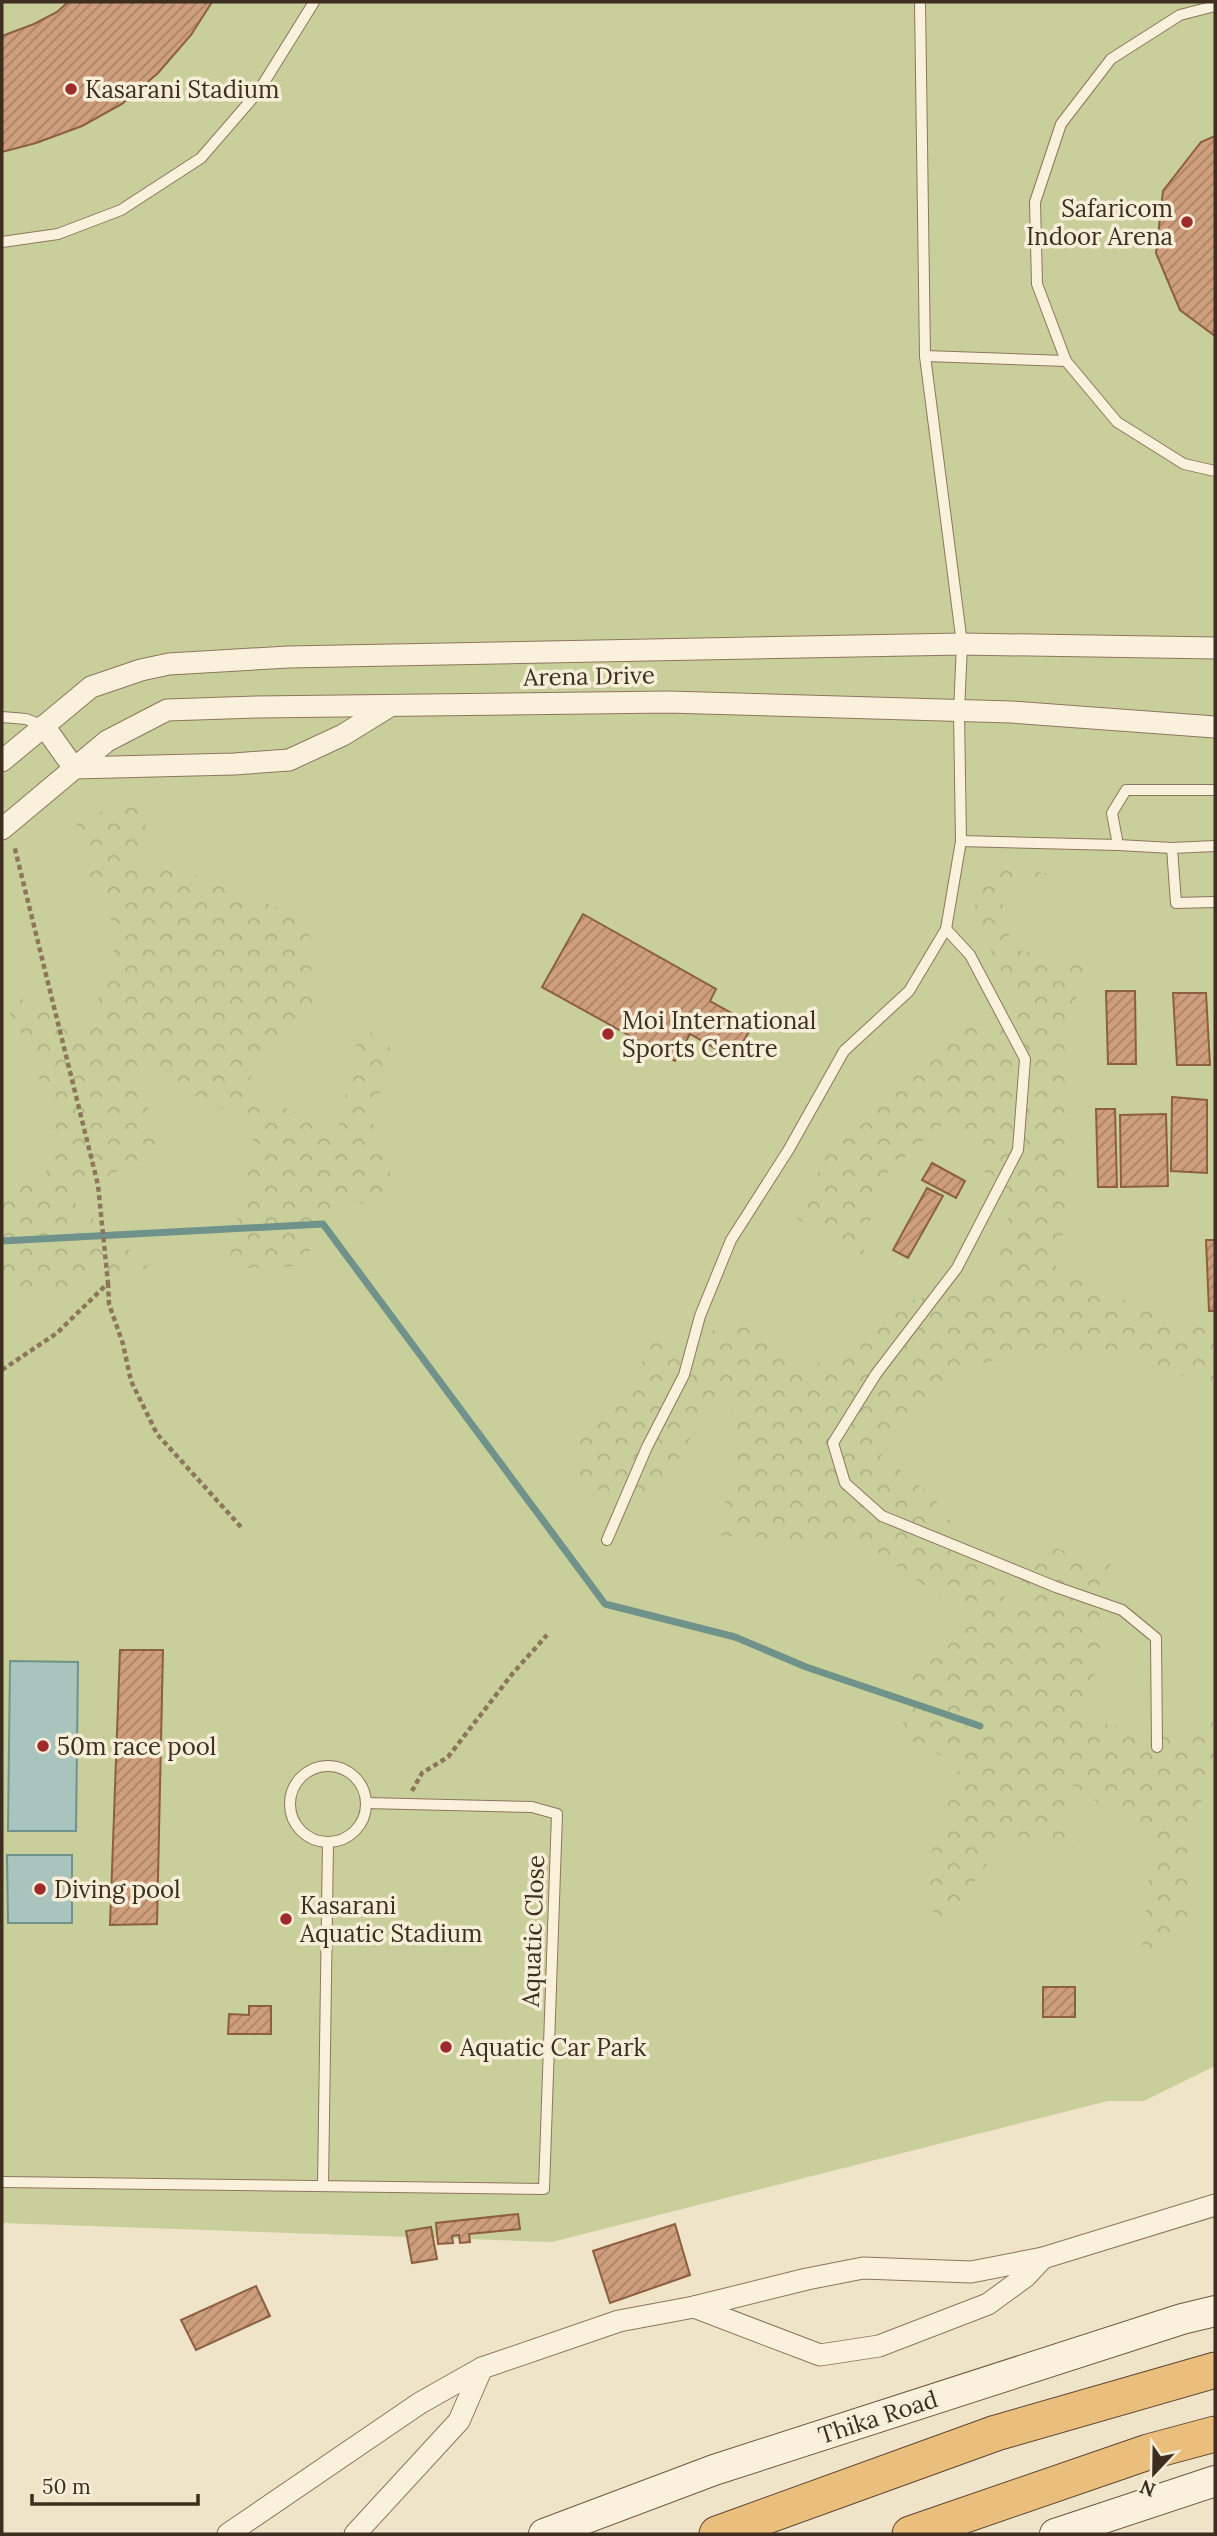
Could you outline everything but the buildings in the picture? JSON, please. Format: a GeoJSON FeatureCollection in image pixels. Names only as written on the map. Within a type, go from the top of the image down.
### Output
{"type":"FeatureCollection","features":[{"type":"Feature","properties":{"kind":"highway"},"geometry":{"type":"LineString","coordinates":[[718,2534],[996,2433],[1215,2370]]}},
{"type":"Feature","properties":{"kind":"highway"},"geometry":{"type":"LineString","coordinates":[[910,2534],[1148,2452],[1215,2434]]}},
{"type":"Feature","properties":{"kind":"main road","name":"Thika Road"},"geometry":{"type":"LineString","coordinates":[[544,2534],[714,2470],[1182,2319],[1215,2311]]}},
{"type":"Feature","properties":{"kind":"main road"},"geometry":{"type":"LineString","coordinates":[[1055,2534],[1215,2481]]}},
{"type":"Feature","properties":{"kind":"street","name":"Arena Drive"},"geometry":{"type":"LineString","coordinates":[[2,761],[91,687],[141,670],[169,664],[288,657],[962,644],[1215,648]]}},
{"type":"Feature","properties":{"kind":"street","name":"Arena Drive"},"geometry":{"type":"LineString","coordinates":[[5,826],[107,741],[167,710],[667,702],[1075,715],[1215,727]]}},
{"type":"Feature","properties":{"kind":"street"},"geometry":{"type":"LineString","coordinates":[[44,726],[74,768],[234,764],[289,760],[343,735],[392,705]]}},
{"type":"Feature","properties":{"kind":"street"},"geometry":{"type":"LineString","coordinates":[[228,2534],[420,2403],[482,2368],[619,2321],[694,2307],[863,2268],[971,2272],[1043,2258],[1215,2205]]}},
{"type":"Feature","properties":{"kind":"street"},"geometry":{"type":"LineString","coordinates":[[694,2307],[820,2355],[879,2346],[988,2304],[1025,2277],[1043,2258]]}},
{"type":"Feature","properties":{"kind":"street"},"geometry":{"type":"LineString","coordinates":[[355,2534],[459,2421],[482,2368]]}},
{"type":"Feature","properties":{"kind":"lane"},"geometry":{"type":"LineString","coordinates":[[2,242],[58,234],[121,210],[201,158],[258,92],[314,2]]}},
{"type":"Feature","properties":{"kind":"lane"},"geometry":{"type":"LineString","coordinates":[[607,1540],[647,1447],[684,1375],[700,1316],[731,1240],[789,1149],[844,1051],[909,991],[946,929],[961,841],[959,712],[962,644],[925,356],[920,2]]}},
{"type":"Feature","properties":{"kind":"lane"},"geometry":{"type":"LineString","coordinates":[[1215,6],[1180,15],[1111,59],[1061,124],[1035,202],[1037,284],[1066,361],[1117,422],[1184,464],[1215,471]]}},
{"type":"Feature","properties":{"kind":"lane"},"geometry":{"type":"LineString","coordinates":[[925,356],[1066,361]]}},
{"type":"Feature","properties":{"kind":"lane"},"geometry":{"type":"LineString","coordinates":[[2,717],[26,719],[44,726]]}},
{"type":"Feature","properties":{"kind":"lane"},"geometry":{"type":"LineString","coordinates":[[1118,845],[1112,813],[1126,790],[1215,790]]}},
{"type":"Feature","properties":{"kind":"lane"},"geometry":{"type":"LineString","coordinates":[[961,841],[1172,848],[1215,846]]}},
{"type":"Feature","properties":{"kind":"lane"},"geometry":{"type":"LineString","coordinates":[[1172,848],[1176,903],[1215,902]]}},
{"type":"Feature","properties":{"kind":"lane"},"geometry":{"type":"LineString","coordinates":[[946,929],[970,955],[1025,1059],[1018,1150],[957,1268],[876,1374],[833,1443],[845,1483],[883,1516],[1056,1587],[1122,1610],[1156,1638],[1157,1747]]}},
{"type":"Feature","properties":{"kind":"lane"},"geometry":{"type":"LineString","coordinates":[[330,1766],[343,1769],[354,1776],[362,1786],[366,1803],[362,1822],[355,1832],[345,1839],[328,1842],[310,1838],[300,1830],[290,1807],[296,1782],[306,1773],[330,1766]]}},
{"type":"Feature","properties":{"kind":"lane","name":"Aquatic Close"},"geometry":{"type":"LineString","coordinates":[[2,2182],[544,2189],[557,1814],[532,1807],[366,1803]]}},
{"type":"Feature","properties":{"kind":"lane"},"geometry":{"type":"LineString","coordinates":[[323,2186],[328,1842]]}},
{"type":"Feature","properties":{"kind":"path"},"geometry":{"type":"LineString","coordinates":[[5,826],[99,1185],[109,1304],[123,1344],[131,1381],[157,1434],[241,1527]]}},
{"type":"Feature","properties":{"kind":"path"},"geometry":{"type":"LineString","coordinates":[[2,1370],[57,1333],[108,1283]]}},
{"type":"Feature","properties":{"kind":"path"},"geometry":{"type":"LineString","coordinates":[[404,1804],[422,1773],[448,1757],[513,1673],[547,1635]]}},
{"type":"Feature","properties":{"kind":"green space","name":"Moi International Sports Centre"},"geometry":{"type":"Polygon","coordinates":[[[2,2],[1215,2],[1215,2066],[1144,2101],[1108,2101],[552,2242],[2,2223],[2,2]]]}},
{"type":"Feature","properties":{"kind":"green space"},"geometry":{"type":"Polygon","coordinates":[[[148,801],[144,842],[131,869],[172,866],[310,921],[312,1004],[243,1087],[337,1133],[361,1024],[401,1056],[369,1112],[390,1173],[384,1214],[342,1194],[301,1266],[228,1269],[256,1125],[140,1069],[157,1151],[68,1197],[150,1268],[35,1294],[2,1287],[2,1182],[39,1187],[59,1141],[31,1052],[2,999],[2,989],[88,1033],[119,935],[93,887],[75,818],[148,801]]]}},
{"type":"Feature","properties":{"kind":"green space"},"geometry":{"type":"Polygon","coordinates":[[[980,862],[1049,874],[999,888],[1012,949],[1090,966],[1067,1019],[1065,1222],[1056,1267],[1149,1312],[1215,1327],[1215,1388],[1130,1355],[1051,1347],[988,1362],[950,1376],[931,1405],[875,1449],[935,1499],[1011,1606],[1037,1543],[1111,1564],[1102,1652],[1079,1719],[1190,1740],[1215,1720],[1215,1776],[1190,1824],[1187,1924],[1141,1956],[1153,1841],[1059,1776],[1076,1848],[1009,1834],[936,1933],[928,1863],[960,1765],[900,1735],[919,1652],[971,1619],[874,1550],[804,1541],[717,1535],[739,1448],[725,1380],[657,1494],[574,1488],[580,1436],[629,1387],[653,1341],[757,1323],[791,1371],[858,1352],[886,1305],[991,1284],[1009,1221],[973,1148],[943,1124],[878,1181],[862,1261],[797,1219],[829,1148],[960,1031],[1020,1008],[974,917],[980,862]]]}},
{"type":"Feature","properties":{"kind":"water","name":"50m race pool"},"geometry":{"type":"Polygon","coordinates":[[[10,1661],[78,1662],[76,1831],[8,1831],[10,1661]]]}},
{"type":"Feature","properties":{"kind":"water","name":"Diving pool"},"geometry":{"type":"Polygon","coordinates":[[[7,1855],[72,1855],[72,1923],[8,1923],[7,1855]]]}},
{"type":"Feature","properties":{"kind":"waterway"},"geometry":{"type":"LineString","coordinates":[[2,1241],[323,1224],[605,1604],[735,1637],[806,1667],[980,1726]]}},
{"type":"Feature","properties":{"kind":"place","name":"Kasarani Stadium"},"geometry":{"type":"Point","coordinates":[71,89]}},
{"type":"Feature","properties":{"kind":"place","name":"Safaricom Indoor Arena"},"geometry":{"type":"Point","coordinates":[1187,222]}},
{"type":"Feature","properties":{"kind":"place","name":"Moi International Sports Centre"},"geometry":{"type":"Point","coordinates":[608,1034]}},
{"type":"Feature","properties":{"kind":"place","name":"50m race pool"},"geometry":{"type":"Point","coordinates":[43,1746]}},
{"type":"Feature","properties":{"kind":"place","name":"Diving pool"},"geometry":{"type":"Point","coordinates":[40,1889]}},
{"type":"Feature","properties":{"kind":"place","name":"Kasarani Aquatic Stadium"},"geometry":{"type":"Point","coordinates":[286,1919]}},
{"type":"Feature","properties":{"kind":"place","name":"Aquatic Car Park"},"geometry":{"type":"Point","coordinates":[446,2047]}}]}
